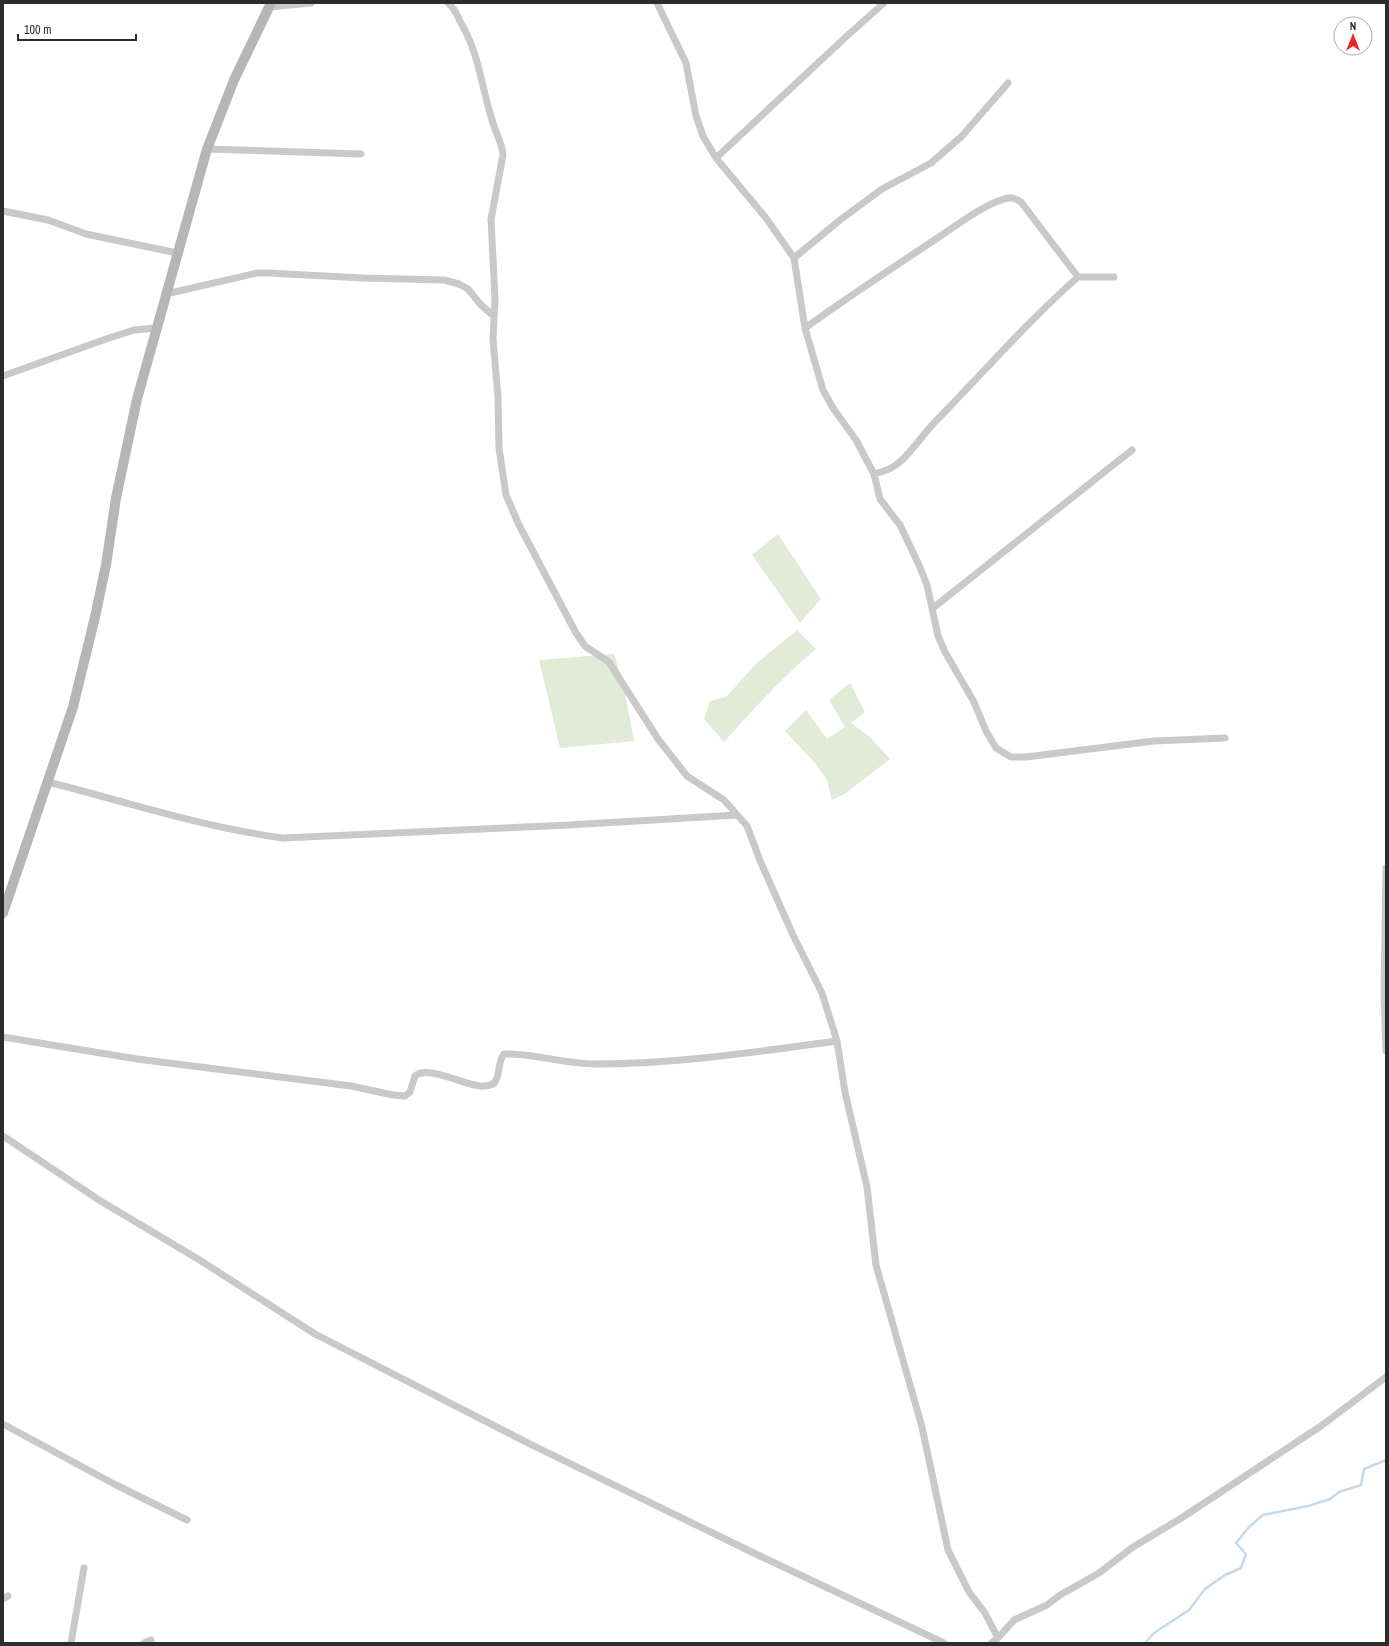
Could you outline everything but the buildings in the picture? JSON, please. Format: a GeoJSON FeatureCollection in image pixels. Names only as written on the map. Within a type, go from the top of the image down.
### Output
{"type":"FeatureCollection","features":[{"type":"Feature","properties":{"kind":"street"},"geometry":{"type":"LineString","coordinates":[[3,913],[73,707],[84,665],[106,565],[127,439],[156,328],[207,149],[231,86],[270,5],[311,3]]}},
{"type":"Feature","properties":{"kind":"street"},"geometry":{"type":"LineString","coordinates":[[448,3],[452,6],[465,28],[476,55],[493,124],[500,137],[503,148],[491,219],[494,316],[493,340],[498,397],[499,448],[506,494],[519,525],[576,633],[585,646],[609,662],[658,739],[687,776],[724,800],[747,826],[761,863],[790,928],[822,993],[837,1040],[845,1092],[867,1187],[876,1265],[922,1427],[948,1550],[969,1592],[985,1613],[998,1638]]}},
{"type":"Feature","properties":{"kind":"street"},"geometry":{"type":"LineString","coordinates":[[657,3],[686,63],[696,116],[703,136],[716,158],[766,218],[794,258],[805,328],[823,390],[832,408],[856,440],[874,474],[880,499],[900,525],[919,565],[933,608],[938,636],[945,652],[974,702],[986,731],[996,748],[1011,757],[1026,757],[1154,741],[1225,738]]}},
{"type":"Feature","properties":{"kind":"street"},"geometry":{"type":"LineString","coordinates":[[716,158],[884,3]]}},
{"type":"Feature","properties":{"kind":"street"},"geometry":{"type":"LineString","coordinates":[[794,258],[840,220],[882,189],[931,163],[962,136],[1008,83]]}},
{"type":"Feature","properties":{"kind":"street"},"geometry":{"type":"LineString","coordinates":[[207,149],[361,154]]}},
{"type":"Feature","properties":{"kind":"street"},"geometry":{"type":"LineString","coordinates":[[805,328],[865,285],[996,202],[1008,198],[1015,198],[1021,202],[1078,278]]}},
{"type":"Feature","properties":{"kind":"street"},"geometry":{"type":"LineString","coordinates":[[3,211],[48,220],[86,234],[178,253]]}},
{"type":"Feature","properties":{"kind":"street"},"geometry":{"type":"LineString","coordinates":[[166,294],[257,273],[444,280],[459,284],[468,289],[481,305],[494,316]]}},
{"type":"Feature","properties":{"kind":"street"},"geometry":{"type":"LineString","coordinates":[[874,474],[886,471],[897,465],[924,433],[982,375],[1036,315],[1078,278],[1114,277]]}},
{"type":"Feature","properties":{"kind":"street"},"geometry":{"type":"LineString","coordinates":[[3,376],[134,330],[156,328]]}},
{"type":"Feature","properties":{"kind":"street"},"geometry":{"type":"LineString","coordinates":[[933,608],[1132,450]]}},
{"type":"Feature","properties":{"kind":"street"},"geometry":{"type":"LineString","coordinates":[[48,782],[187,820],[238,832],[284,838],[553,826],[737,815]]}},
{"type":"Feature","properties":{"kind":"street"},"geometry":{"type":"LineString","coordinates":[[1386,868],[1384,994],[1386,1051]]}},
{"type":"Feature","properties":{"kind":"street"},"geometry":{"type":"LineString","coordinates":[[3,1036],[137,1060],[351,1086],[402,1096],[410,1092],[415,1076],[420,1073],[439,1075],[472,1085],[487,1086],[493,1084],[496,1080],[501,1057],[504,1054],[592,1064],[645,1063],[716,1057],[837,1040]]}},
{"type":"Feature","properties":{"kind":"street"},"geometry":{"type":"LineString","coordinates":[[3,1136],[99,1200],[198,1259],[315,1334],[542,1449],[755,1554],[944,1643]]}},
{"type":"Feature","properties":{"kind":"street"},"geometry":{"type":"LineString","coordinates":[[991,1643],[998,1638],[1014,1620],[1047,1605],[1060,1594],[1099,1573],[1133,1547],[1183,1517],[1321,1426],[1386,1377]]}},
{"type":"Feature","properties":{"kind":"street"},"geometry":{"type":"LineString","coordinates":[[3,1424],[116,1485],[187,1520]]}},
{"type":"Feature","properties":{"kind":"street"},"geometry":{"type":"LineString","coordinates":[[71,1643],[84,1568]]}},
{"type":"Feature","properties":{"kind":"green space"},"geometry":{"type":"Polygon","coordinates":[[[778,534],[821,599],[800,623],[752,555],[778,534]]]}},
{"type":"Feature","properties":{"kind":"green space"},"geometry":{"type":"Polygon","coordinates":[[[797,630],[816,649],[757,705],[724,742],[704,719],[710,701],[726,697],[756,664],[797,630]]]}},
{"type":"Feature","properties":{"kind":"green space"},"geometry":{"type":"Polygon","coordinates":[[[614,654],[624,687],[634,741],[560,748],[539,660],[614,654]]]}},
{"type":"Feature","properties":{"kind":"green space"},"geometry":{"type":"Polygon","coordinates":[[[850,683],[865,712],[851,723],[870,737],[890,759],[846,793],[832,800],[827,780],[816,764],[785,731],[806,710],[827,739],[845,727],[829,700],[850,683]]]}},
{"type":"Feature","properties":{"kind":"waterway"},"geometry":{"type":"LineString","coordinates":[[1145,1643],[1154,1633],[1189,1610],[1205,1589],[1225,1575],[1241,1568],[1246,1554],[1236,1543],[1249,1527],[1263,1515],[1308,1506],[1330,1499],[1339,1492],[1361,1485],[1364,1469],[1386,1460]]}}]}
